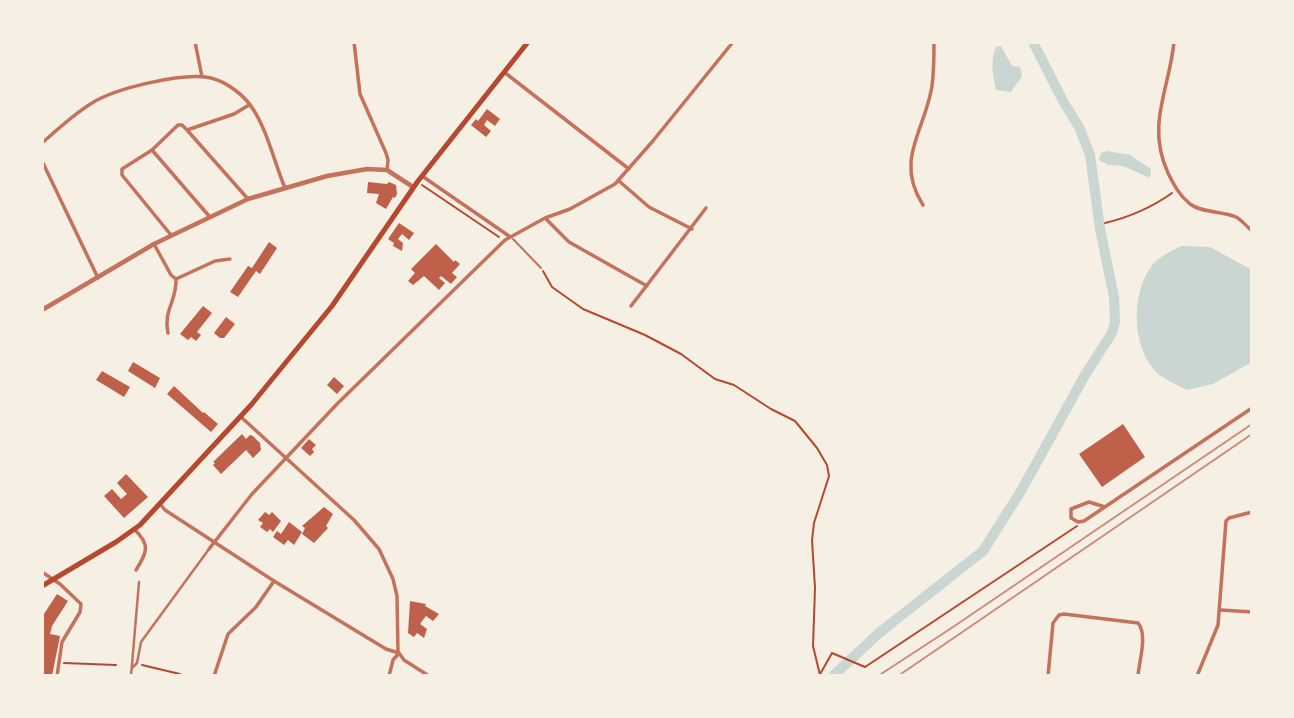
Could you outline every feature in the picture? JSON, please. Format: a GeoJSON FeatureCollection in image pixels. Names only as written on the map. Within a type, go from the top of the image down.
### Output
{"type":"FeatureCollection","features":[{"type":"Feature","properties":{"kind":"main road"},"geometry":{"type":"LineString","coordinates":[[42,586],[134,530],[241,416],[332,306],[413,187],[528,42]]}},
{"type":"Feature","properties":{"kind":"street"},"geometry":{"type":"LineString","coordinates":[[195,42],[202,77]]}},
{"type":"Feature","properties":{"kind":"street"},"geometry":{"type":"LineString","coordinates":[[354,42],[360,94],[386,153],[387,170]]}},
{"type":"Feature","properties":{"kind":"street"},"geometry":{"type":"LineString","coordinates":[[134,649],[248,498],[337,404],[509,236],[570,209],[619,181],[732,42]]}},
{"type":"Feature","properties":{"kind":"street"},"geometry":{"type":"LineString","coordinates":[[923,205],[914,192],[909,176],[915,140],[932,86],[934,42]]}},
{"type":"Feature","properties":{"kind":"street"},"geometry":{"type":"LineString","coordinates":[[1174,42],[1158,128],[1158,143],[1163,161],[1176,190],[1192,205],[1238,218],[1252,231]]}},
{"type":"Feature","properties":{"kind":"street"},"geometry":{"type":"LineString","coordinates":[[504,72],[629,169]]}},
{"type":"Feature","properties":{"kind":"street"},"geometry":{"type":"LineString","coordinates":[[42,143],[77,114],[101,99],[164,80],[202,77],[222,82],[250,105],[285,188]]}},
{"type":"Feature","properties":{"kind":"street"},"geometry":{"type":"LineString","coordinates":[[187,130],[234,114],[250,105]]}},
{"type":"Feature","properties":{"kind":"street"},"geometry":{"type":"LineString","coordinates":[[171,235],[122,175],[122,169],[152,150],[178,125],[187,130],[248,199]]}},
{"type":"Feature","properties":{"kind":"street"},"geometry":{"type":"LineString","coordinates":[[152,150],[209,216]]}},
{"type":"Feature","properties":{"kind":"street"},"geometry":{"type":"LineString","coordinates":[[42,162],[98,278]]}},
{"type":"Feature","properties":{"kind":"street"},"geometry":{"type":"LineString","coordinates":[[42,310],[154,244],[248,199],[346,172],[387,170],[413,187]]}},
{"type":"Feature","properties":{"kind":"street"},"geometry":{"type":"LineString","coordinates":[[422,176],[509,236]]}},
{"type":"Feature","properties":{"kind":"street"},"geometry":{"type":"LineString","coordinates":[[619,181],[649,207],[692,229]]}},
{"type":"Feature","properties":{"kind":"street"},"geometry":{"type":"LineString","coordinates":[[631,306],[706,208]]}},
{"type":"Feature","properties":{"kind":"street"},"geometry":{"type":"LineString","coordinates":[[545,218],[569,242],[646,286]]}},
{"type":"Feature","properties":{"kind":"street"},"geometry":{"type":"LineString","coordinates":[[154,244],[171,275],[176,279],[177,289],[165,319],[168,333]]}},
{"type":"Feature","properties":{"kind":"street"},"geometry":{"type":"LineString","coordinates":[[176,279],[215,261],[230,259]]}},
{"type":"Feature","properties":{"kind":"street"},"geometry":{"type":"LineString","coordinates":[[1105,507],[1089,502],[1071,509],[1071,518],[1078,522],[1084,521],[1105,507],[1252,408]]}},
{"type":"Feature","properties":{"kind":"street"},"geometry":{"type":"LineString","coordinates":[[241,416],[354,520],[383,556],[397,596],[399,653],[404,660],[429,676]]}},
{"type":"Feature","properties":{"kind":"street"},"geometry":{"type":"LineString","coordinates":[[160,504],[165,510],[274,581],[391,652],[399,653]]}},
{"type":"Feature","properties":{"kind":"street"},"geometry":{"type":"LineString","coordinates":[[1197,676],[1213,641],[1221,610],[1226,521],[1252,512]]}},
{"type":"Feature","properties":{"kind":"street"},"geometry":{"type":"LineString","coordinates":[[134,530],[146,546],[144,557],[136,570]]}},
{"type":"Feature","properties":{"kind":"street"},"geometry":{"type":"LineString","coordinates":[[42,572],[79,601],[81,608],[62,642],[57,676]]}},
{"type":"Feature","properties":{"kind":"street"},"geometry":{"type":"LineString","coordinates":[[214,676],[228,634],[256,607],[274,581]]}},
{"type":"Feature","properties":{"kind":"street"},"geometry":{"type":"LineString","coordinates":[[131,676],[139,582]]}},
{"type":"Feature","properties":{"kind":"street"},"geometry":{"type":"LineString","coordinates":[[1221,610],[1252,612]]}},
{"type":"Feature","properties":{"kind":"street"},"geometry":{"type":"LineString","coordinates":[[1048,676],[1054,623],[1059,615],[1064,614],[1138,623],[1142,628],[1142,635],[1138,676]]}},
{"type":"Feature","properties":{"kind":"street"},"geometry":{"type":"LineString","coordinates":[[131,622],[136,623]]}},
{"type":"Feature","properties":{"kind":"street"},"geometry":{"type":"LineString","coordinates":[[133,667],[137,663],[141,642]]}},
{"type":"Feature","properties":{"kind":"street"},"geometry":{"type":"LineString","coordinates":[[389,676],[393,660],[399,653]]}},
{"type":"Feature","properties":{"kind":"street"},"geometry":{"type":"LineString","coordinates":[[127,664],[133,667]]}},
{"type":"Feature","properties":{"kind":"lane"},"geometry":{"type":"LineString","coordinates":[[509,236],[541,268]]}},
{"type":"Feature","properties":{"kind":"path"},"geometry":{"type":"LineString","coordinates":[[422,185],[502,240]]}},
{"type":"Feature","properties":{"kind":"path"},"geometry":{"type":"LineString","coordinates":[[1105,223],[1129,217],[1172,193]]}},
{"type":"Feature","properties":{"kind":"path"},"geometry":{"type":"LineString","coordinates":[[541,268],[552,287],[583,309],[645,335],[681,354],[715,379],[734,384],[771,409],[795,421],[817,448],[830,476],[814,523],[812,540],[816,588],[813,646],[819,676]]}},
{"type":"Feature","properties":{"kind":"path"},"geometry":{"type":"LineString","coordinates":[[819,676],[832,653],[865,667],[1084,521]]}},
{"type":"Feature","properties":{"kind":"path"},"geometry":{"type":"LineString","coordinates":[[59,663],[116,665]]}},
{"type":"Feature","properties":{"kind":"path"},"geometry":{"type":"LineString","coordinates":[[137,663],[186,676]]}},
{"type":"Feature","properties":{"kind":"shaded area"},"geometry":{"type":"Polygon","coordinates":[[[1001,46],[1012,66],[1020,67],[1022,76],[1011,92],[996,90],[993,57],[996,47],[1001,46]]]}},
{"type":"Feature","properties":{"kind":"shaded area"},"geometry":{"type":"Polygon","coordinates":[[[1107,151],[1130,155],[1151,169],[1150,178],[1123,166],[1108,165],[1099,160],[1101,153],[1107,151]]]}},
{"type":"Feature","properties":{"kind":"shaded area"},"geometry":{"type":"Polygon","coordinates":[[[1181,246],[1210,247],[1252,270],[1252,362],[1213,384],[1186,390],[1158,374],[1149,363],[1138,335],[1137,320],[1140,290],[1153,264],[1181,246]]]}},
{"type":"Feature","properties":{"kind":"building"},"geometry":{"type":"Polygon","coordinates":[[[487,109],[500,119],[495,126],[487,120],[484,125],[491,131],[486,137],[471,125],[476,119],[478,121],[487,109]]]}},
{"type":"Feature","properties":{"kind":"building"},"geometry":{"type":"Polygon","coordinates":[[[368,182],[389,182],[396,185],[397,194],[386,209],[376,203],[379,194],[367,193],[368,182]]]}},
{"type":"Feature","properties":{"kind":"building"},"geometry":{"type":"Polygon","coordinates":[[[399,223],[414,233],[409,240],[402,234],[398,239],[403,243],[402,251],[388,239],[399,223]]]}},
{"type":"Feature","properties":{"kind":"building"},"geometry":{"type":"Polygon","coordinates":[[[269,242],[277,248],[260,274],[256,271],[238,297],[230,292],[248,266],[252,268],[269,242]]]}},
{"type":"Feature","properties":{"kind":"building"},"geometry":{"type":"Polygon","coordinates":[[[436,244],[454,262],[455,260],[460,264],[452,273],[457,277],[451,284],[441,276],[439,278],[445,283],[439,290],[424,276],[413,285],[408,281],[415,273],[411,269],[436,244]]]}},
{"type":"Feature","properties":{"kind":"building"},"geometry":{"type":"Polygon","coordinates":[[[203,306],[212,313],[197,332],[201,335],[196,341],[191,337],[188,340],[180,334],[203,306]]]}},
{"type":"Feature","properties":{"kind":"building"},"geometry":{"type":"Polygon","coordinates":[[[226,317],[235,324],[224,338],[220,338],[214,333],[226,317]]]}},
{"type":"Feature","properties":{"kind":"building"},"geometry":{"type":"Polygon","coordinates":[[[133,362],[160,378],[155,388],[128,371],[133,362]]]}},
{"type":"Feature","properties":{"kind":"building"},"geometry":{"type":"Polygon","coordinates":[[[102,371],[130,387],[124,397],[96,380],[102,371]]]}},
{"type":"Feature","properties":{"kind":"building"},"geometry":{"type":"Polygon","coordinates":[[[334,377],[344,386],[337,394],[327,385],[334,377]]]}},
{"type":"Feature","properties":{"kind":"building"},"geometry":{"type":"Polygon","coordinates":[[[174,386],[218,424],[211,432],[167,394],[174,386]]]}},
{"type":"Feature","properties":{"kind":"building"},"geometry":{"type":"Polygon","coordinates":[[[1123,424],[1145,457],[1102,487],[1079,454],[1123,424]]]}},
{"type":"Feature","properties":{"kind":"building"},"geometry":{"type":"Polygon","coordinates":[[[242,434],[246,439],[250,435],[253,436],[260,443],[261,450],[253,458],[246,450],[221,474],[213,462],[242,434]]]}},
{"type":"Feature","properties":{"kind":"building"},"geometry":{"type":"Polygon","coordinates":[[[309,439],[316,445],[310,456],[301,448],[309,439]]]}},
{"type":"Feature","properties":{"kind":"building"},"geometry":{"type":"Polygon","coordinates":[[[126,474],[148,497],[124,518],[104,496],[112,489],[121,499],[127,494],[117,483],[126,474]]]}},
{"type":"Feature","properties":{"kind":"building"},"geometry":{"type":"Polygon","coordinates":[[[324,507],[333,514],[326,526],[328,528],[314,543],[302,534],[305,528],[302,526],[324,507]]]}},
{"type":"Feature","properties":{"kind":"building"},"geometry":{"type":"Polygon","coordinates":[[[265,512],[269,515],[272,512],[281,521],[273,532],[270,529],[267,532],[260,527],[263,523],[258,520],[265,512]]]}},
{"type":"Feature","properties":{"kind":"building"},"geometry":{"type":"Polygon","coordinates":[[[289,522],[302,532],[294,545],[288,540],[284,545],[273,537],[277,531],[281,534],[289,522]]]}},
{"type":"Feature","properties":{"kind":"building"},"geometry":{"type":"Polygon","coordinates":[[[57,594],[68,601],[50,634],[60,636],[52,676],[42,676],[42,617],[57,594]]]}},
{"type":"Feature","properties":{"kind":"building"},"geometry":{"type":"Polygon","coordinates":[[[410,601],[426,604],[425,606],[439,614],[433,621],[426,616],[420,624],[427,629],[424,638],[417,633],[414,637],[408,633],[410,601]]]}},
{"type":"Feature","properties":{"kind":"waterway"},"geometry":{"type":"LineString","coordinates":[[833,676],[879,633],[983,551],[1021,491],[1085,375],[1112,333],[1115,322],[1114,297],[1100,229],[1090,155],[1079,127],[1033,42]]}},
{"type":"Feature","properties":{"kind":"tram line"},"geometry":{"type":"LineString","coordinates":[[878,676],[1252,424]]}},
{"type":"Feature","properties":{"kind":"railway"},"geometry":{"type":"LineString","coordinates":[[898,676],[1252,434]]}}]}
